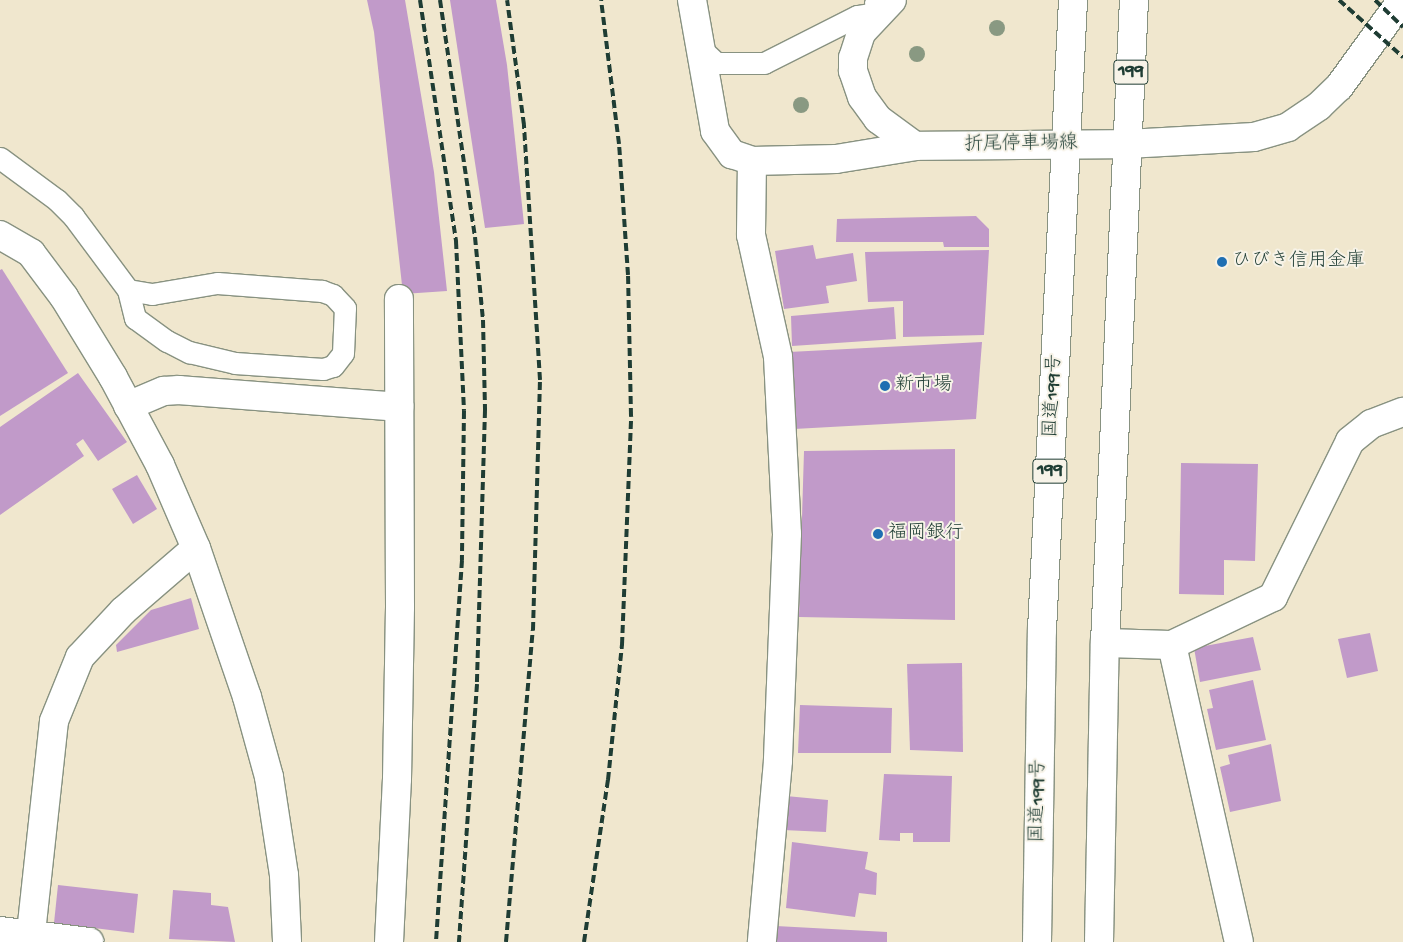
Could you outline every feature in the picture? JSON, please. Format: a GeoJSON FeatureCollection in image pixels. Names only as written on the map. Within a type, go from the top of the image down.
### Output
{"type":"FeatureCollection","features":[{"type":"Feature","properties":{"kind":"main road","name":"折尾停車場線"},"geometry":{"type":"LineString","coordinates":[[692,0],[715,131],[732,154],[752,161],[836,159],[915,146],[1127,144],[1235,140],[1288,127],[1319,106],[1338,86],[1402,0]]}},
{"type":"Feature","properties":{"kind":"main road","name":"国道199号"},"geometry":{"type":"LineString","coordinates":[[1037,942],[1042,630],[1073,0]]}},
{"type":"Feature","properties":{"kind":"main road","name":"199"},"geometry":{"type":"LineString","coordinates":[[1099,942],[1105,643],[1134,0]]}},
{"type":"Feature","properties":{"kind":"main road"},"geometry":{"type":"LineString","coordinates":[[881,4],[856,43],[852,58],[856,84],[878,119],[915,146]]}},
{"type":"Feature","properties":{"kind":"main road"},"geometry":{"type":"LineString","coordinates":[[752,161],[751,235],[778,357],[787,534],[778,761],[762,942]]}},
{"type":"Feature","properties":{"kind":"main road"},"geometry":{"type":"LineString","coordinates":[[0,235],[31,254],[64,297],[160,465],[196,548],[247,697],[269,777],[284,875],[287,942]]}},
{"type":"Feature","properties":{"kind":"main road"},"geometry":{"type":"LineString","coordinates":[[389,942],[397,779],[400,607],[399,299]]}},
{"type":"Feature","properties":{"kind":"main road"},"geometry":{"type":"LineString","coordinates":[[128,406],[164,391],[179,390],[399,407]]}},
{"type":"Feature","properties":{"kind":"main road"},"geometry":{"type":"LineString","coordinates":[[1105,643],[1172,645],[1273,596],[1350,441],[1371,424],[1403,412]]}},
{"type":"Feature","properties":{"kind":"main road"},"geometry":{"type":"LineString","coordinates":[[31,938],[54,721],[80,657],[123,611],[196,548]]}},
{"type":"Feature","properties":{"kind":"main road"},"geometry":{"type":"LineString","coordinates":[[1172,645],[1239,942]]}},
{"type":"Feature","properties":{"kind":"main road"},"geometry":{"type":"LineString","coordinates":[[0,931],[31,938],[89,942]]}},
{"type":"Feature","properties":{"kind":"lane"},"geometry":{"type":"LineString","coordinates":[[700,48],[716,63],[764,63],[881,4]]}},
{"type":"Feature","properties":{"kind":"lane"},"geometry":{"type":"LineString","coordinates":[[0,158],[68,211],[128,290],[135,318],[151,332],[189,352],[210,358],[323,369],[333,366],[343,352],[345,308],[333,294],[322,291],[218,283],[152,294],[128,290]]}},
{"type":"Feature","properties":{"kind":"building"},"geometry":{"type":"Polygon","coordinates":[[[367,0],[405,0],[434,172],[447,291],[403,294],[374,32],[367,0]]]}},
{"type":"Feature","properties":{"kind":"building"},"geometry":{"type":"Polygon","coordinates":[[[450,0],[496,0],[507,65],[524,224],[485,228],[450,0]]]}},
{"type":"Feature","properties":{"kind":"building"},"geometry":{"type":"Polygon","coordinates":[[[976,216],[989,229],[989,247],[944,247],[943,242],[836,242],[837,219],[976,216]]]}},
{"type":"Feature","properties":{"kind":"building"},"geometry":{"type":"Polygon","coordinates":[[[813,245],[816,259],[853,253],[857,281],[826,286],[829,303],[784,309],[775,251],[813,245]]]}},
{"type":"Feature","properties":{"kind":"building"},"geometry":{"type":"Polygon","coordinates":[[[989,250],[984,335],[903,337],[903,301],[868,302],[865,252],[989,250]]]}},
{"type":"Feature","properties":{"kind":"building"},"geometry":{"type":"Polygon","coordinates":[[[2,269],[68,373],[0,416],[0,270],[2,269]]]}},
{"type":"Feature","properties":{"kind":"building"},"geometry":{"type":"Polygon","coordinates":[[[894,307],[896,339],[792,346],[791,316],[894,307]]]}},
{"type":"Feature","properties":{"kind":"building","name":"新市場"},"geometry":{"type":"Polygon","coordinates":[[[982,342],[976,419],[794,429],[789,352],[982,342]]]}},
{"type":"Feature","properties":{"kind":"building"},"geometry":{"type":"Polygon","coordinates":[[[78,373],[127,442],[98,461],[83,439],[76,444],[84,456],[0,515],[0,427],[78,373]]]}},
{"type":"Feature","properties":{"kind":"building","name":"福岡銀行"},"geometry":{"type":"Polygon","coordinates":[[[955,449],[955,620],[799,617],[804,451],[955,449]]]}},
{"type":"Feature","properties":{"kind":"building"},"geometry":{"type":"Polygon","coordinates":[[[1181,463],[1258,464],[1255,561],[1224,560],[1224,595],[1179,594],[1181,463]]]}},
{"type":"Feature","properties":{"kind":"building"},"geometry":{"type":"Polygon","coordinates":[[[137,475],[157,509],[133,524],[112,489],[137,475]]]}},
{"type":"Feature","properties":{"kind":"building"},"geometry":{"type":"Polygon","coordinates":[[[191,598],[199,629],[117,652],[116,645],[151,610],[191,598]]]}},
{"type":"Feature","properties":{"kind":"building"},"geometry":{"type":"Polygon","coordinates":[[[1370,633],[1378,671],[1347,678],[1338,639],[1370,633]]]}},
{"type":"Feature","properties":{"kind":"building"},"geometry":{"type":"Polygon","coordinates":[[[1253,637],[1261,670],[1200,682],[1194,648],[1253,637]]]}},
{"type":"Feature","properties":{"kind":"building"},"geometry":{"type":"Polygon","coordinates":[[[962,663],[963,752],[910,750],[907,664],[962,663]]]}},
{"type":"Feature","properties":{"kind":"building"},"geometry":{"type":"Polygon","coordinates":[[[1253,680],[1266,740],[1216,750],[1207,709],[1213,708],[1209,690],[1253,680]]]}},
{"type":"Feature","properties":{"kind":"building"},"geometry":{"type":"Polygon","coordinates":[[[800,705],[892,708],[891,753],[798,753],[800,705]]]}},
{"type":"Feature","properties":{"kind":"building"},"geometry":{"type":"Polygon","coordinates":[[[1271,744],[1281,801],[1230,812],[1220,767],[1230,764],[1228,755],[1271,744]]]}},
{"type":"Feature","properties":{"kind":"building"},"geometry":{"type":"Polygon","coordinates":[[[884,774],[952,776],[950,842],[913,842],[913,833],[900,833],[900,841],[879,840],[884,774]]]}},
{"type":"Feature","properties":{"kind":"building"},"geometry":{"type":"Polygon","coordinates":[[[786,796],[828,800],[826,832],[783,830],[786,796]]]}},
{"type":"Feature","properties":{"kind":"building"},"geometry":{"type":"Polygon","coordinates":[[[792,842],[868,852],[865,869],[877,873],[876,895],[859,893],[855,917],[786,908],[792,842]]]}},
{"type":"Feature","properties":{"kind":"building"},"geometry":{"type":"Polygon","coordinates":[[[58,885],[138,894],[134,933],[54,923],[58,885]]]}},
{"type":"Feature","properties":{"kind":"building"},"geometry":{"type":"Polygon","coordinates":[[[173,890],[211,893],[211,905],[228,907],[235,942],[169,939],[173,890]]]}},
{"type":"Feature","properties":{"kind":"building"},"geometry":{"type":"Polygon","coordinates":[[[776,926],[887,932],[887,942],[775,942],[776,926]]]}},
{"type":"Feature","properties":{"kind":"railway"},"geometry":{"type":"LineString","coordinates":[[420,0],[456,241],[464,411],[462,560],[436,942]]}},
{"type":"Feature","properties":{"kind":"railway"},"geometry":{"type":"LineString","coordinates":[[440,0],[475,237],[483,320],[485,410],[477,684],[459,942]]}},
{"type":"Feature","properties":{"kind":"railway"},"geometry":{"type":"LineString","coordinates":[[506,942],[533,630],[540,380],[524,125],[507,0]]}},
{"type":"Feature","properties":{"kind":"railway"},"geometry":{"type":"LineString","coordinates":[[584,942],[608,780],[622,645],[631,416],[628,275],[619,144],[601,0]]}},
{"type":"Feature","properties":{"kind":"railway"},"geometry":{"type":"LineString","coordinates":[[1339,0],[1403,57]]}},
{"type":"Feature","properties":{"kind":"railway"},"geometry":{"type":"LineString","coordinates":[[1375,0],[1403,27]]}},
{"type":"Feature","properties":{"kind":"place","name":"ひびき信用金庫"},"geometry":{"type":"Point","coordinates":[1222,262]}},
{"type":"Feature","properties":{"kind":"place","name":"新市場"},"geometry":{"type":"Point","coordinates":[885,386]}},
{"type":"Feature","properties":{"kind":"place","name":"福岡銀行"},"geometry":{"type":"Point","coordinates":[878,534]}}]}
